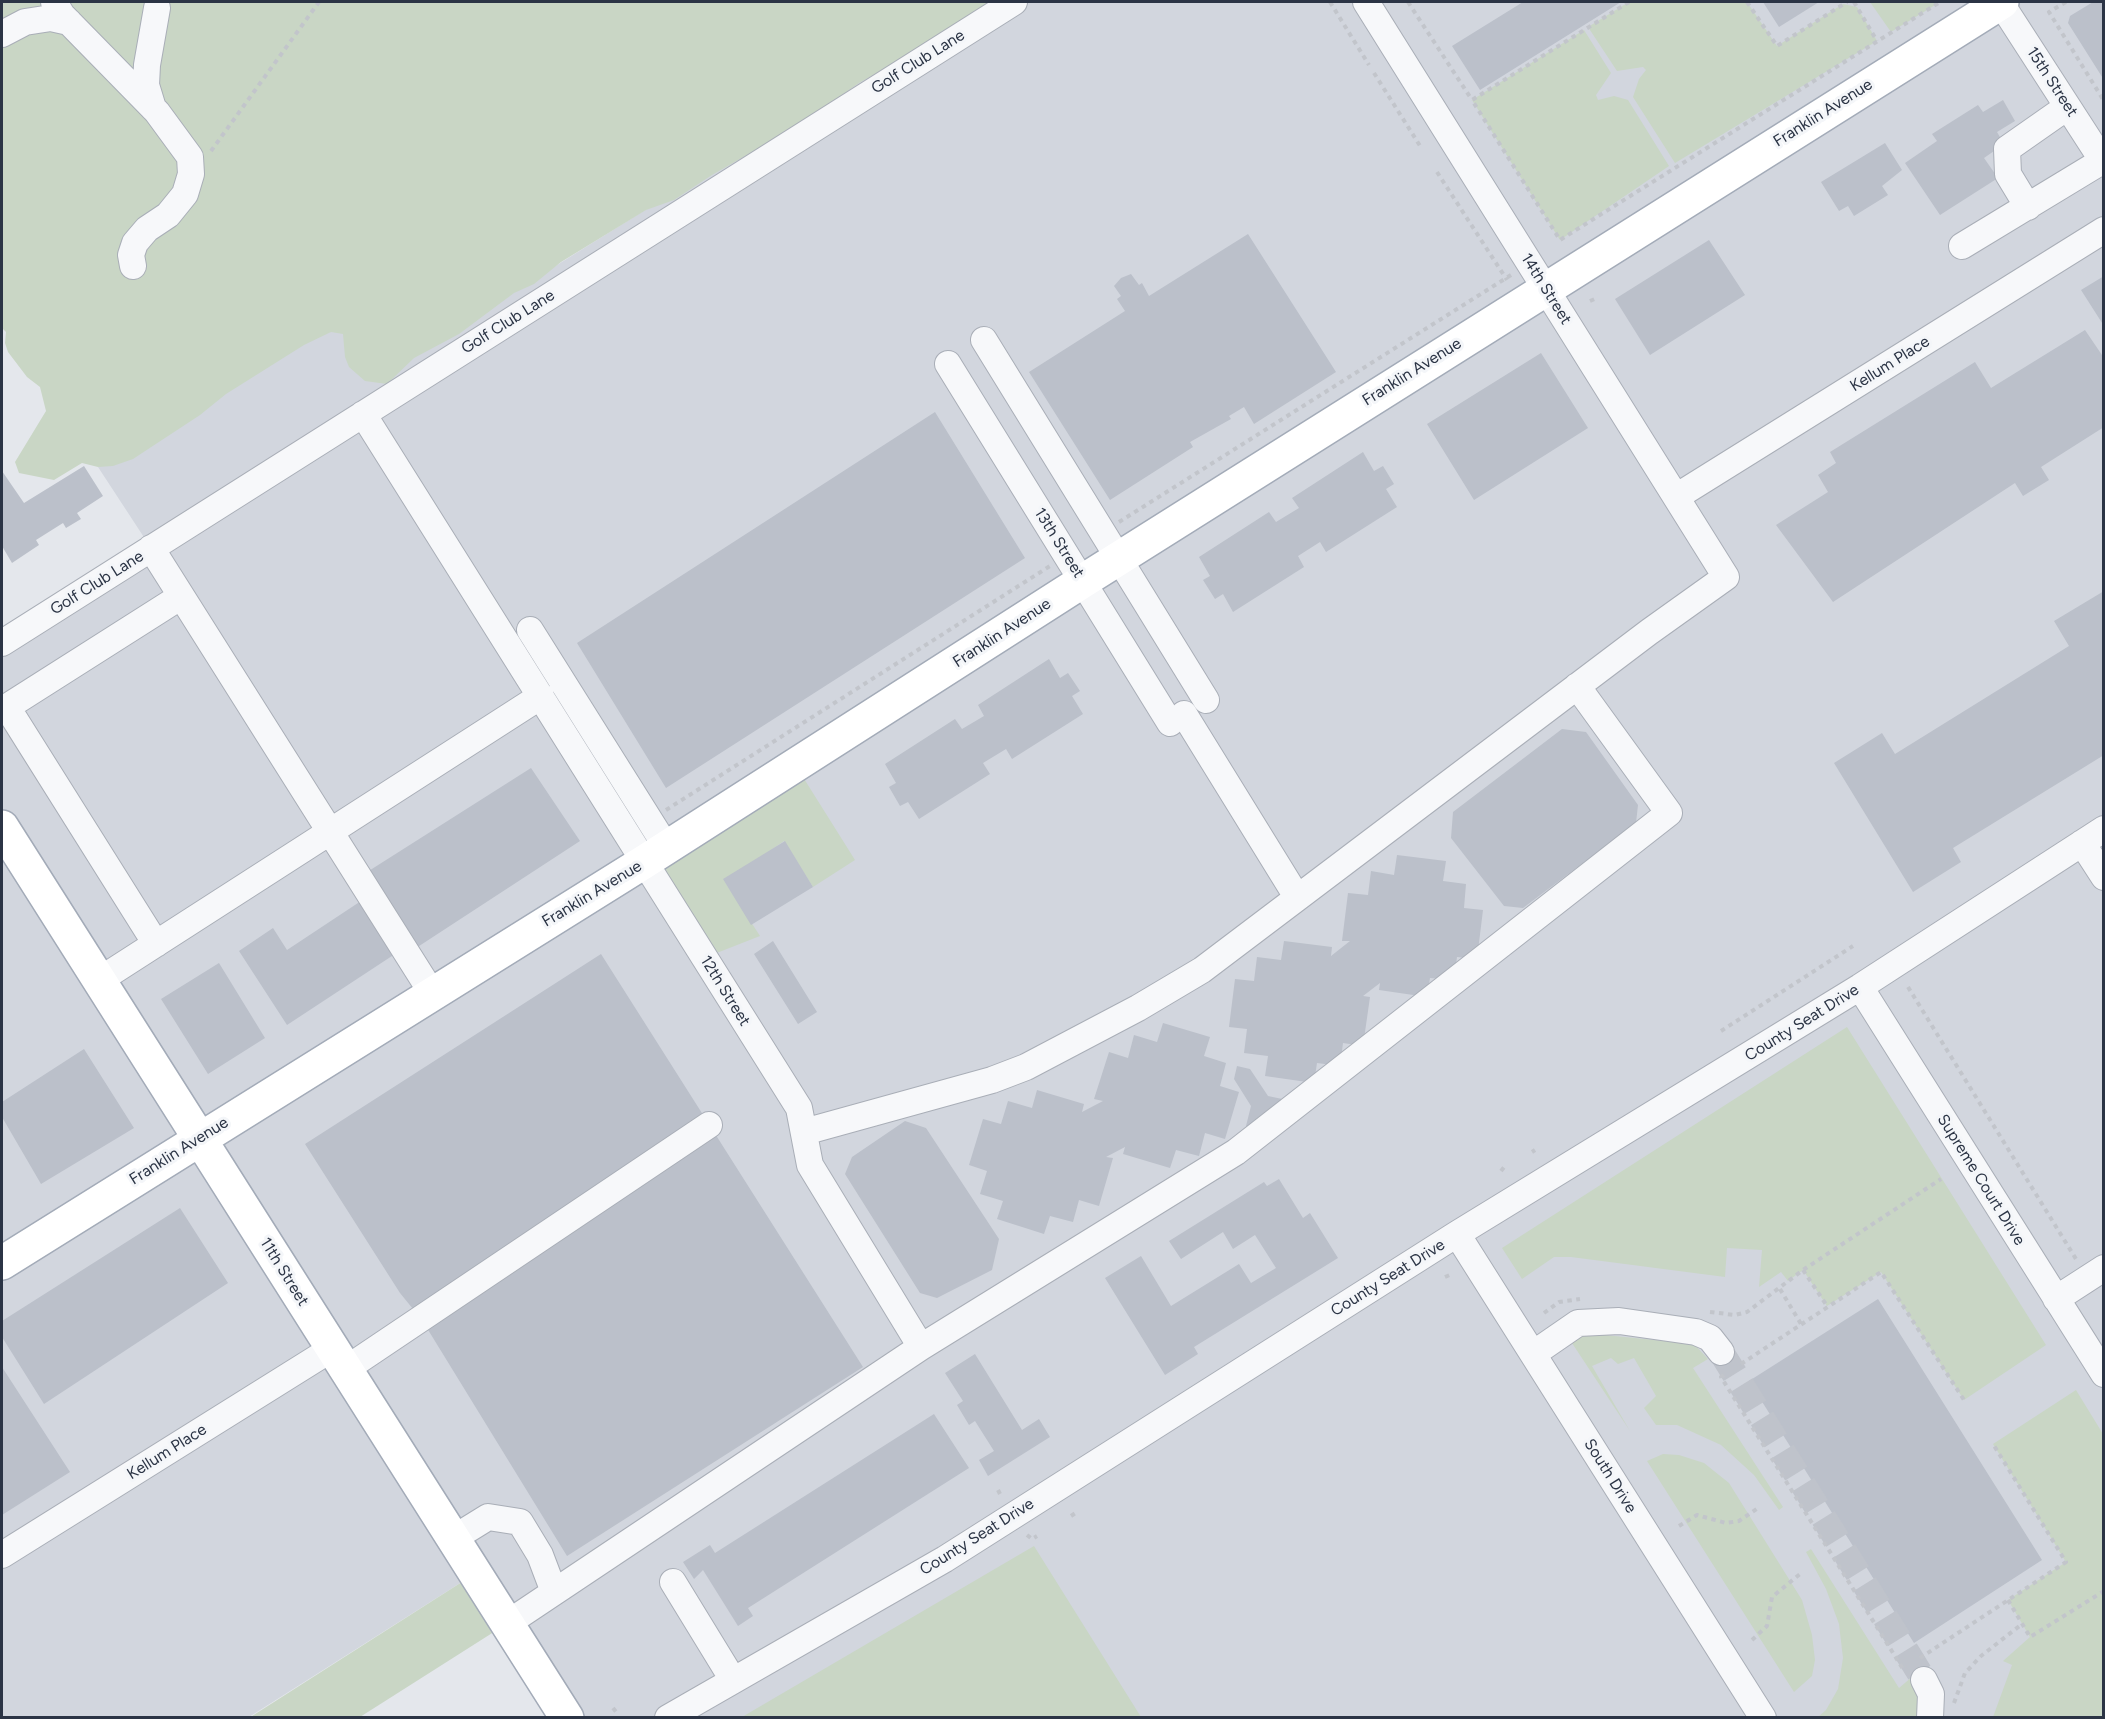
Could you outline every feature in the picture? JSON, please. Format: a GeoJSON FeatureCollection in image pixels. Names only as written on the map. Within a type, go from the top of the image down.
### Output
{"type":"FeatureCollection","features":[{"type":"Feature","properties":{"kind":"main road","name":"Franklin Avenue"},"geometry":{"type":"LineString","coordinates":[[2,1263],[656,855],[1120,557],[2001,2]]}},
{"type":"Feature","properties":{"kind":"main road","name":"11th Street"},"geometry":{"type":"LineString","coordinates":[[2,827],[567,1718]]}},
{"type":"Feature","properties":{"kind":"street","name":"Golf Club Lane"},"geometry":{"type":"LineString","coordinates":[[2,643],[1014,2]]}},
{"type":"Feature","properties":{"kind":"street","name":"14th Street"},"geometry":{"type":"LineString","coordinates":[[1366,2],[1726,577],[1577,686]]}},
{"type":"Feature","properties":{"kind":"street","name":"15th Street"},"geometry":{"type":"LineString","coordinates":[[2001,2],[2103,162]]}},
{"type":"Feature","properties":{"kind":"street"},"geometry":{"type":"LineString","coordinates":[[153,108],[146,86],[147,65],[157,8]]}},
{"type":"Feature","properties":{"kind":"street"},"geometry":{"type":"LineString","coordinates":[[2,34],[25,22],[51,18],[62,12],[153,108],[190,158],[189,180],[185,194],[168,215],[147,229],[135,243],[131,255],[133,266]]}},
{"type":"Feature","properties":{"kind":"street"},"geometry":{"type":"LineString","coordinates":[[2028,207],[2008,174],[2007,149],[2067,107]]}},
{"type":"Feature","properties":{"kind":"street"},"geometry":{"type":"LineString","coordinates":[[1962,246],[2103,162]]}},
{"type":"Feature","properties":{"kind":"street","name":"Kellum Place"},"geometry":{"type":"LineString","coordinates":[[1676,497],[2103,230]]}},
{"type":"Feature","properties":{"kind":"street"},"geometry":{"type":"LineString","coordinates":[[984,340],[1120,557],[1206,700]]}},
{"type":"Feature","properties":{"kind":"street","name":"13th Street"},"geometry":{"type":"LineString","coordinates":[[948,364],[1083,581],[1297,897]]}},
{"type":"Feature","properties":{"kind":"street","name":"12th Street"},"geometry":{"type":"LineString","coordinates":[[363,414],[541,696],[656,855]]}},
{"type":"Feature","properties":{"kind":"street"},"geometry":{"type":"LineString","coordinates":[[151,548],[432,993]]}},
{"type":"Feature","properties":{"kind":"street"},"geometry":{"type":"LineString","coordinates":[[156,944],[7,707],[180,597]]}},
{"type":"Feature","properties":{"kind":"street","name":"12th Street"},"geometry":{"type":"LineString","coordinates":[[530,630],[799,1108],[810,1165],[921,1347]]}},
{"type":"Feature","properties":{"kind":"street"},"geometry":{"type":"LineString","coordinates":[[508,1623],[921,1347],[1236,1152],[1669,813],[1577,686],[1202,970],[1138,1008],[1026,1067],[992,1080],[804,1132]]}},
{"type":"Feature","properties":{"kind":"street"},"geometry":{"type":"LineString","coordinates":[[98,981],[541,696]]}},
{"type":"Feature","properties":{"kind":"street","name":"County Seat Drive"},"geometry":{"type":"LineString","coordinates":[[668,1718],[945,1558],[1457,1234],[1860,987],[2103,829]]}},
{"type":"Feature","properties":{"kind":"street"},"geometry":{"type":"LineString","coordinates":[[2082,843],[2103,877]]}},
{"type":"Feature","properties":{"kind":"street","name":"Supreme Court Drive"},"geometry":{"type":"LineString","coordinates":[[1860,987],[2103,1374]]}},
{"type":"Feature","properties":{"kind":"street","name":"Kellum Place"},"geometry":{"type":"LineString","coordinates":[[2,1555],[339,1358],[422,1320],[709,1125]]}},
{"type":"Feature","properties":{"kind":"street","name":"South Drive"},"geometry":{"type":"LineString","coordinates":[[1457,1234],[1763,1718]]}},
{"type":"Feature","properties":{"kind":"street"},"geometry":{"type":"LineString","coordinates":[[2056,1299],[2096,1273]]}},
{"type":"Feature","properties":{"kind":"street"},"geometry":{"type":"LineString","coordinates":[[1533,1354],[1578,1323],[1619,1322],[1696,1332],[1710,1338],[1730,1363]]}},
{"type":"Feature","properties":{"kind":"street"},"geometry":{"type":"LineString","coordinates":[[454,1539],[488,1516],[520,1522],[540,1556],[554,1592]]}},
{"type":"Feature","properties":{"kind":"street"},"geometry":{"type":"LineString","coordinates":[[674,1582],[733,1680]]}},
{"type":"Feature","properties":{"kind":"street"},"geometry":{"type":"LineString","coordinates":[[1924,1680],[1941,1712]]}},
{"type":"Feature","properties":{"kind":"path"},"geometry":{"type":"LineString","coordinates":[[189,180],[318,2]]}},
{"type":"Feature","properties":{"kind":"path"},"geometry":{"type":"LineString","coordinates":[[1330,2],[1369,65]]}},
{"type":"Feature","properties":{"kind":"path"},"geometry":{"type":"LineString","coordinates":[[1408,2],[1560,240]]}},
{"type":"Feature","properties":{"kind":"path"},"geometry":{"type":"LineString","coordinates":[[1472,100],[1629,2]]}},
{"type":"Feature","properties":{"kind":"path"},"geometry":{"type":"LineString","coordinates":[[1747,2],[1777,46],[1847,2]]}},
{"type":"Feature","properties":{"kind":"path"},"geometry":{"type":"LineString","coordinates":[[1854,2],[1877,41]]}},
{"type":"Feature","properties":{"kind":"path"},"geometry":{"type":"LineString","coordinates":[[1555,244],[1940,2]]}},
{"type":"Feature","properties":{"kind":"path"},"geometry":{"type":"LineString","coordinates":[[2066,2],[2049,12],[2103,101]]}},
{"type":"Feature","properties":{"kind":"path"},"geometry":{"type":"LineString","coordinates":[[1374,74],[1422,149]]}},
{"type":"Feature","properties":{"kind":"path"},"geometry":{"type":"LineString","coordinates":[[1437,172],[1506,278]]}},
{"type":"Feature","properties":{"kind":"path"},"geometry":{"type":"LineString","coordinates":[[1590,301],[1597,298]]}},
{"type":"Feature","properties":{"kind":"path"},"geometry":{"type":"LineString","coordinates":[[1721,1031],[1852,946]]}},
{"type":"Feature","properties":{"kind":"path"},"geometry":{"type":"LineString","coordinates":[[1908,987],[2096,1273]]}},
{"type":"Feature","properties":{"kind":"path"},"geometry":{"type":"LineString","coordinates":[[1788,1281],[1941,1179]]}},
{"type":"Feature","properties":{"kind":"path"},"geometry":{"type":"LineString","coordinates":[[1803,1270],[1827,1306]]}},
{"type":"Feature","properties":{"kind":"path"},"geometry":{"type":"LineString","coordinates":[[1964,1400],[1881,1272],[1801,1324],[1730,1363],[1720,1377],[1903,1669],[2066,1562],[1993,1444]]}},
{"type":"Feature","properties":{"kind":"path"},"geometry":{"type":"LineString","coordinates":[[1445,1277],[1452,1274]]}},
{"type":"Feature","properties":{"kind":"path"},"geometry":{"type":"LineString","coordinates":[[1780,1289],[1801,1324]]}},
{"type":"Feature","properties":{"kind":"path"},"geometry":{"type":"LineString","coordinates":[[1679,1526],[1696,1515],[1726,1523],[1739,1521],[1758,1508]]}},
{"type":"Feature","properties":{"kind":"path"},"geometry":{"type":"LineString","coordinates":[[1071,1516],[1077,1512]]}},
{"type":"Feature","properties":{"kind":"path"},"geometry":{"type":"LineString","coordinates":[[1027,1534],[1032,1539],[1037,1536]]}},
{"type":"Feature","properties":{"kind":"path"},"geometry":{"type":"LineString","coordinates":[[1752,1640],[1767,1626],[1772,1597],[1800,1574]]}},
{"type":"Feature","properties":{"kind":"path"},"geometry":{"type":"LineString","coordinates":[[2008,1600],[2030,1637],[2103,1591]]}},
{"type":"Feature","properties":{"kind":"path"},"geometry":{"type":"LineString","coordinates":[[1941,1712],[1965,1673],[1981,1656],[2022,1624]]}},
{"type":"Feature","properties":{"kind":"path"},"geometry":{"type":"LineString","coordinates":[[613,1708],[617,1713]]}},
{"type":"Feature","properties":{"kind":"shaded area"},"geometry":{"type":"Polygon","coordinates":[[[978,2],[2103,2],[2103,1717],[567,1717],[476,1573],[249,1717],[2,1717],[2,642],[151,548],[98,467],[347,315],[381,375],[978,2]]]}},
{"type":"Feature","properties":{"kind":"green space"},"geometry":{"type":"Polygon","coordinates":[[[2,2],[997,2],[969,21],[859,83],[799,125],[712,175],[674,200],[646,210],[561,262],[534,284],[514,293],[459,334],[414,358],[387,384],[365,381],[349,367],[345,357],[343,334],[331,332],[304,345],[226,394],[200,415],[133,459],[113,466],[98,467],[82,463],[54,480],[19,473],[15,462],[46,411],[40,387],[27,377],[8,352],[5,343],[6,332],[2,328],[2,2]]]}},
{"type":"Feature","properties":{"kind":"green space"},"geometry":{"type":"Polygon","coordinates":[[[1629,2],[1747,2],[1777,46],[1843,4],[1857,7],[1877,41],[1675,163],[1633,97],[1639,79],[1646,70],[1643,67],[1617,71],[1588,27],[1629,2]]]}},
{"type":"Feature","properties":{"kind":"green space"},"geometry":{"type":"Polygon","coordinates":[[[1870,2],[1940,2],[1891,32],[1870,2]]]}},
{"type":"Feature","properties":{"kind":"green space"},"geometry":{"type":"Polygon","coordinates":[[[1584,30],[1611,73],[1596,95],[1598,100],[1614,96],[1628,100],[1669,166],[1560,240],[1472,100],[1584,30]]]}},
{"type":"Feature","properties":{"kind":"green space"},"geometry":{"type":"Polygon","coordinates":[[[796,766],[855,860],[813,887],[784,841],[725,882],[760,936],[704,958],[644,862],[796,766]]]}},
{"type":"Feature","properties":{"kind":"green space"},"geometry":{"type":"Polygon","coordinates":[[[1847,1027],[2046,1345],[1964,1400],[1881,1272],[1827,1306],[1803,1270],[1788,1281],[1781,1272],[1759,1287],[1762,1250],[1727,1248],[1725,1277],[1571,1257],[1554,1257],[1522,1279],[1502,1248],[1847,1027]]]}},
{"type":"Feature","properties":{"kind":"green space"},"geometry":{"type":"Polygon","coordinates":[[[1585,1333],[1694,1344],[1708,1359],[1693,1368],[1783,1507],[1779,1510],[1754,1475],[1721,1445],[1677,1425],[1656,1425],[1644,1408],[1656,1396],[1634,1358],[1618,1364],[1611,1358],[1592,1366],[1630,1431],[1570,1340],[1585,1333]]]}},
{"type":"Feature","properties":{"kind":"green space"},"geometry":{"type":"Polygon","coordinates":[[[2076,1390],[2103,1434],[2103,1717],[1993,1717],[2012,1665],[2003,1661],[2030,1637],[2008,1600],[2066,1562],[1993,1444],[2076,1390]]]}},
{"type":"Feature","properties":{"kind":"green space"},"geometry":{"type":"Polygon","coordinates":[[[1663,1454],[1679,1455],[1704,1463],[1729,1483],[1802,1600],[1812,1635],[1815,1660],[1812,1676],[1794,1692],[1647,1461],[1663,1454]]]}},
{"type":"Feature","properties":{"kind":"green space"},"geometry":{"type":"Polygon","coordinates":[[[1034,1546],[1141,1717],[742,1717],[1034,1546]]]}},
{"type":"Feature","properties":{"kind":"green space"},"geometry":{"type":"Polygon","coordinates":[[[1811,1549],[1899,1688],[1912,1677],[1922,1701],[1916,1717],[1818,1717],[1826,1710],[1838,1689],[1843,1658],[1839,1624],[1826,1589],[1806,1552],[1811,1549]]]}},
{"type":"Feature","properties":{"kind":"green space"},"geometry":{"type":"Polygon","coordinates":[[[476,1573],[508,1623],[360,1717],[249,1718],[476,1573]]]}},
{"type":"Feature","properties":{"kind":"building"},"geometry":{"type":"Polygon","coordinates":[[[1523,2],[1621,2],[1480,90],[1452,46],[1523,2]]]}},
{"type":"Feature","properties":{"kind":"building"},"geometry":{"type":"Polygon","coordinates":[[[1763,2],[1819,2],[1779,27],[1763,2]]]}},
{"type":"Feature","properties":{"kind":"building"},"geometry":{"type":"Polygon","coordinates":[[[2093,2],[2104,2],[2104,80],[2068,23],[2070,16],[2093,2]]]}},
{"type":"Feature","properties":{"kind":"building"},"geometry":{"type":"Polygon","coordinates":[[[2003,100],[2015,121],[1997,132],[2004,144],[1984,158],[1998,178],[1940,215],[1905,163],[1937,141],[1932,134],[1978,105],[1983,112],[2003,100]]]}},
{"type":"Feature","properties":{"kind":"building"},"geometry":{"type":"Polygon","coordinates":[[[1885,143],[1902,170],[1882,186],[1888,195],[1854,216],[1848,206],[1839,211],[1821,182],[1885,143]]]}},
{"type":"Feature","properties":{"kind":"building"},"geometry":{"type":"Polygon","coordinates":[[[1248,234],[1336,372],[1254,424],[1244,407],[1229,416],[1231,419],[1190,442],[1193,447],[1110,500],[1029,372],[1125,311],[1117,299],[1121,296],[1114,286],[1121,278],[1131,274],[1139,285],[1142,283],[1149,296],[1248,234]]]}},
{"type":"Feature","properties":{"kind":"building"},"geometry":{"type":"Polygon","coordinates":[[[1709,240],[1745,295],[1650,355],[1615,299],[1709,240]]]}},
{"type":"Feature","properties":{"kind":"building"},"geometry":{"type":"Polygon","coordinates":[[[2104,276],[2104,326],[2081,290],[2104,276]]]}},
{"type":"Feature","properties":{"kind":"building"},"geometry":{"type":"Polygon","coordinates":[[[2085,330],[2104,358],[2104,427],[2041,467],[2049,480],[2023,496],[2015,483],[1833,602],[1776,525],[1828,492],[1818,475],[1836,463],[1830,452],[1975,362],[1991,388],[2085,330]]]}},
{"type":"Feature","properties":{"kind":"building"},"geometry":{"type":"Polygon","coordinates":[[[1541,353],[1588,428],[1474,500],[1427,424],[1541,353]]]}},
{"type":"Feature","properties":{"kind":"building"},"geometry":{"type":"Polygon","coordinates":[[[935,412],[1025,558],[666,788],[577,643],[935,412]]]}},
{"type":"Feature","properties":{"kind":"building"},"geometry":{"type":"Polygon","coordinates":[[[1363,452],[1374,471],[1383,466],[1394,484],[1386,489],[1397,507],[1326,552],[1320,542],[1298,556],[1304,567],[1233,612],[1223,594],[1215,599],[1203,580],[1210,576],[1199,557],[1269,512],[1276,522],[1299,508],[1292,498],[1363,452]]]}},
{"type":"Feature","properties":{"kind":"building"},"geometry":{"type":"Polygon","coordinates":[[[84,466],[103,496],[77,513],[81,519],[66,528],[63,523],[36,540],[39,545],[12,563],[2,546],[2,471],[24,503],[84,466]]]}},
{"type":"Feature","properties":{"kind":"building"},"geometry":{"type":"Polygon","coordinates":[[[2104,591],[2104,755],[1953,848],[1961,862],[1913,892],[1834,763],[1882,733],[1895,754],[2069,646],[2054,621],[2104,591]]]}},
{"type":"Feature","properties":{"kind":"building"},"geometry":{"type":"Polygon","coordinates":[[[1049,659],[1060,678],[1068,673],[1080,691],[1072,696],[1083,714],[1012,759],[1006,749],[983,763],[990,774],[919,819],[908,802],[900,806],[889,787],[896,783],[885,764],[955,719],[962,729],[984,716],[978,705],[1049,659]]]}},
{"type":"Feature","properties":{"kind":"building"},"geometry":{"type":"Polygon","coordinates":[[[1562,729],[1586,732],[1638,805],[1636,823],[1523,908],[1504,906],[1451,838],[1453,812],[1562,729]]]}},
{"type":"Feature","properties":{"kind":"building"},"geometry":{"type":"Polygon","coordinates":[[[531,768],[580,841],[413,950],[364,874],[531,768]]]}},
{"type":"Feature","properties":{"kind":"building"},"geometry":{"type":"Polygon","coordinates":[[[785,841],[813,887],[751,925],[723,879],[785,841]]]}},
{"type":"Feature","properties":{"kind":"building"},"geometry":{"type":"Polygon","coordinates":[[[1397,855],[1446,861],[1443,881],[1466,884],[1464,908],[1483,910],[1477,959],[1457,957],[1454,980],[1430,978],[1427,997],[1379,990],[1380,983],[1363,996],[1370,997],[1363,1046],[1343,1043],[1340,1066],[1317,1063],[1314,1083],[1265,1076],[1268,1056],[1244,1053],[1247,1029],[1229,1027],[1235,979],[1254,981],[1257,957],[1281,960],[1284,941],[1332,947],[1331,956],[1350,941],[1342,941],[1348,893],[1368,895],[1371,871],[1394,875],[1397,855]]]}},
{"type":"Feature","properties":{"kind":"building"},"geometry":{"type":"Polygon","coordinates":[[[361,901],[395,954],[287,1025],[239,951],[273,928],[287,950],[361,901]]]}},
{"type":"Feature","properties":{"kind":"building"},"geometry":{"type":"Polygon","coordinates":[[[773,941],[817,1012],[798,1024],[754,954],[773,941]]]}},
{"type":"Feature","properties":{"kind":"building"},"geometry":{"type":"Polygon","coordinates":[[[601,954],[863,1367],[567,1556],[422,1320],[400,1293],[305,1144],[601,954]]]}},
{"type":"Feature","properties":{"kind":"building"},"geometry":{"type":"Polygon","coordinates":[[[219,963],[265,1038],[208,1074],[161,999],[219,963]]]}},
{"type":"Feature","properties":{"kind":"building"},"geometry":{"type":"Polygon","coordinates":[[[1163,1023],[1210,1037],[1204,1056],[1226,1063],[1220,1086],[1239,1092],[1225,1139],[1205,1133],[1199,1156],[1176,1150],[1170,1168],[1123,1154],[1125,1147],[1106,1157],[1113,1158],[1099,1206],[1079,1200],[1073,1222],[1050,1216],[1044,1234],[997,1219],[1003,1201],[980,1194],[987,1171],[969,1165],[983,1119],[1001,1124],[1008,1101],[1032,1108],[1037,1090],[1084,1104],[1082,1112],[1103,1101],[1094,1099],[1109,1052],[1128,1058],[1134,1035],[1157,1042],[1163,1023]]]}},
{"type":"Feature","properties":{"kind":"building"},"geometry":{"type":"Polygon","coordinates":[[[84,1049],[134,1128],[41,1184],[2,1117],[2,1102],[84,1049]]]}},
{"type":"Feature","properties":{"kind":"building"},"geometry":{"type":"Polygon","coordinates":[[[1237,1066],[1250,1069],[1268,1096],[1287,1100],[1258,1128],[1246,1126],[1251,1106],[1234,1079],[1237,1066]]]}},
{"type":"Feature","properties":{"kind":"building"},"geometry":{"type":"Polygon","coordinates":[[[905,1121],[926,1128],[999,1239],[992,1270],[937,1298],[920,1293],[845,1174],[852,1157],[905,1121]]]}},
{"type":"Feature","properties":{"kind":"building"},"geometry":{"type":"Polygon","coordinates":[[[1279,1179],[1303,1218],[1310,1213],[1338,1258],[1194,1347],[1198,1354],[1165,1375],[1105,1278],[1141,1256],[1171,1306],[1239,1264],[1251,1283],[1276,1268],[1255,1235],[1233,1249],[1223,1232],[1181,1259],[1169,1241],[1264,1182],[1267,1186],[1279,1179]]]}},
{"type":"Feature","properties":{"kind":"building"},"geometry":{"type":"Polygon","coordinates":[[[180,1208],[228,1283],[44,1404],[2,1337],[2,1321],[180,1208]]]}},
{"type":"Feature","properties":{"kind":"building"},"geometry":{"type":"Polygon","coordinates":[[[1878,1299],[2042,1560],[1914,1643],[1749,1381],[1878,1299]]]}},
{"type":"Feature","properties":{"kind":"building"},"geometry":{"type":"Polygon","coordinates":[[[975,1354],[1022,1430],[1039,1419],[1050,1437],[988,1476],[979,1460],[994,1451],[975,1421],[969,1425],[957,1405],[963,1401],[945,1373],[975,1354]]]}},
{"type":"Feature","properties":{"kind":"building"},"geometry":{"type":"Polygon","coordinates":[[[2,1367],[70,1472],[2,1515],[2,1367]]]}},
{"type":"Feature","properties":{"kind":"building"},"geometry":{"type":"Polygon","coordinates":[[[934,1414],[969,1468],[748,1608],[753,1616],[738,1626],[703,1570],[694,1579],[683,1562],[710,1545],[715,1553],[934,1414]]]}},
{"type":"Feature","properties":{"kind":"tunnel"},"geometry":{"type":"LineString","coordinates":[[1721,1352],[1924,1680]]}}]}
